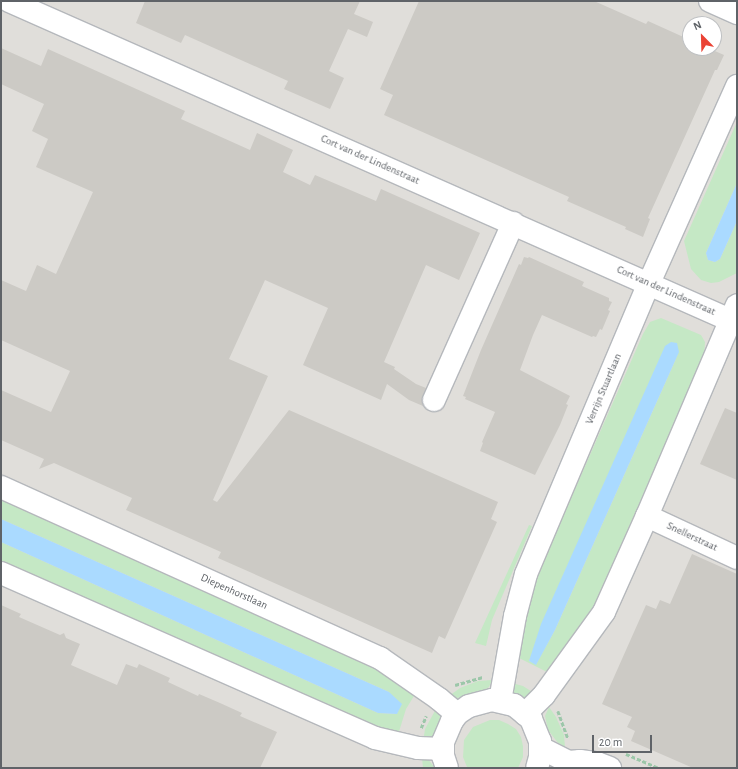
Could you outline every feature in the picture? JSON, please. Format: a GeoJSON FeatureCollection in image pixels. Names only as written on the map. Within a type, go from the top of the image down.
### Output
{"type":"FeatureCollection","features":[{"type":"Feature","properties":{"kind":"street","name":"Cort van der Lindenstraat"},"geometry":{"type":"LineString","coordinates":[[9,1],[649,283],[734,313]]}},
{"type":"Feature","properties":{"kind":"street"},"geometry":{"type":"LineString","coordinates":[[710,1],[737,13]]}},
{"type":"Feature","properties":{"kind":"street","name":"Verrijn Stuartlaan"},"geometry":{"type":"LineString","coordinates":[[500,701],[515,616],[526,574],[649,283],[737,86]]}},
{"type":"Feature","properties":{"kind":"street"},"geometry":{"type":"LineString","coordinates":[[434,400],[512,223]]}},
{"type":"Feature","properties":{"kind":"street"},"geometry":{"type":"LineString","coordinates":[[526,714],[544,695],[604,612],[734,313]]}},
{"type":"Feature","properties":{"kind":"street","name":"Diepenhorstlaan"},"geometry":{"type":"LineString","coordinates":[[1,487],[380,658],[439,699],[457,714]]}},
{"type":"Feature","properties":{"kind":"street","name":"Snellerstraat"},"geometry":{"type":"LineString","coordinates":[[647,516],[737,558]]}},
{"type":"Feature","properties":{"kind":"street"},"geometry":{"type":"LineString","coordinates":[[1,573],[375,738],[418,748],[445,758],[445,734],[457,714],[477,703],[500,701],[514,706],[526,714],[538,733],[539,758],[569,762],[580,761],[597,763],[610,768]]}},
{"type":"Feature","properties":{"kind":"shaded area"},"geometry":{"type":"Polygon","coordinates":[[[1,1],[737,1],[737,768],[1,768],[1,1]]]}},
{"type":"Feature","properties":{"kind":"green space"},"geometry":{"type":"Polygon","coordinates":[[[737,122],[737,183],[706,253],[708,260],[715,262],[720,259],[737,221],[737,273],[719,282],[711,283],[701,280],[691,269],[684,241],[737,122]]]}},
{"type":"Feature","properties":{"kind":"green space"},"geometry":{"type":"Polygon","coordinates":[[[661,318],[701,335],[705,342],[704,359],[613,563],[617,567],[596,606],[549,673],[513,655],[525,603],[643,334],[650,322],[661,318]],[[679,352],[529,661],[536,664],[555,630],[679,352]]]}},
{"type":"Feature","properties":{"kind":"green space"},"geometry":{"type":"Polygon","coordinates":[[[1,497],[369,661],[417,691],[406,709],[397,738],[1,566],[1,542],[378,713],[397,714],[389,692],[1,519],[1,497]]]}},
{"type":"Feature","properties":{"kind":"green space"},"geometry":{"type":"Polygon","coordinates":[[[529,525],[532,526],[492,620],[486,646],[475,643],[529,525]]]}},
{"type":"Feature","properties":{"kind":"green space"},"geometry":{"type":"Polygon","coordinates":[[[492,680],[489,687],[475,696],[457,698],[449,696],[460,688],[478,681],[492,680]]]}},
{"type":"Feature","properties":{"kind":"green space"},"geometry":{"type":"Polygon","coordinates":[[[508,682],[523,686],[534,693],[527,702],[508,696],[508,682]]]}},
{"type":"Feature","properties":{"kind":"green space"},"geometry":{"type":"Polygon","coordinates":[[[437,707],[446,712],[436,741],[423,742],[425,729],[437,707]]]}},
{"type":"Feature","properties":{"kind":"green space"},"geometry":{"type":"Polygon","coordinates":[[[549,707],[556,717],[564,735],[565,747],[558,743],[548,730],[545,716],[549,707]]]}},
{"type":"Feature","properties":{"kind":"green space"},"geometry":{"type":"Polygon","coordinates":[[[490,720],[499,720],[508,724],[516,729],[521,737],[523,757],[518,768],[467,767],[463,757],[464,740],[473,727],[490,720]]]}},
{"type":"Feature","properties":{"kind":"green space"},"geometry":{"type":"Polygon","coordinates":[[[422,758],[428,759],[435,768],[423,768],[422,758]]]}},
{"type":"Feature","properties":{"kind":"water"},"geometry":{"type":"Polygon","coordinates":[[[737,183],[737,221],[720,259],[715,262],[708,260],[706,253],[737,183]]]}},
{"type":"Feature","properties":{"kind":"water"},"geometry":{"type":"Polygon","coordinates":[[[671,342],[677,343],[679,352],[555,630],[536,665],[529,661],[541,624],[665,346],[671,342]]]}},
{"type":"Feature","properties":{"kind":"water"},"geometry":{"type":"Polygon","coordinates":[[[1,519],[389,692],[402,704],[397,714],[378,713],[1,542],[1,519]]]}},
{"type":"Feature","properties":{"kind":"building"},"geometry":{"type":"Polygon","coordinates":[[[145,1],[360,1],[354,14],[373,22],[367,37],[348,29],[329,71],[344,78],[330,109],[284,89],[288,81],[185,35],[181,43],[136,23],[145,1]]]}},
{"type":"Feature","properties":{"kind":"building"},"geometry":{"type":"Polygon","coordinates":[[[419,1],[594,1],[646,24],[648,21],[682,36],[682,56],[724,55],[717,70],[715,70],[648,218],[650,219],[643,237],[625,229],[626,227],[567,201],[569,197],[384,115],[393,95],[380,89],[419,1]]]}},
{"type":"Feature","properties":{"kind":"building"},"geometry":{"type":"Polygon","coordinates":[[[1,48],[41,66],[48,49],[185,111],[181,119],[250,150],[257,133],[293,150],[283,172],[310,185],[315,175],[376,201],[381,189],[480,233],[459,280],[426,265],[384,362],[395,367],[394,369],[416,384],[426,388],[422,401],[423,406],[409,400],[387,384],[381,400],[303,365],[328,308],[265,280],[229,359],[268,376],[213,500],[217,502],[289,410],[498,502],[491,519],[497,522],[445,639],[439,636],[432,653],[218,558],[221,552],[126,510],[132,498],[54,463],[39,469],[44,459],[1,440],[1,390],[51,412],[70,371],[1,340],[1,280],[26,291],[37,265],[56,274],[93,192],[36,167],[48,139],[32,131],[44,104],[1,84],[1,48]]]}},
{"type":"Feature","properties":{"kind":"building"},"geometry":{"type":"Polygon","coordinates":[[[524,257],[529,257],[584,282],[582,286],[609,298],[609,301],[612,302],[602,330],[600,329],[596,337],[592,337],[542,315],[533,335],[520,370],[570,396],[560,425],[535,475],[480,451],[482,442],[495,412],[465,399],[466,397],[463,396],[481,350],[519,264],[521,265],[524,257]]]}},
{"type":"Feature","properties":{"kind":"building"},"geometry":{"type":"Polygon","coordinates":[[[725,408],[737,413],[737,480],[700,464],[725,408]]]}},
{"type":"Feature","properties":{"kind":"building"},"geometry":{"type":"Polygon","coordinates":[[[692,554],[737,574],[737,768],[693,768],[631,741],[635,731],[627,727],[632,717],[602,704],[646,605],[656,609],[660,600],[670,604],[692,554]]]}},
{"type":"Feature","properties":{"kind":"building"},"geometry":{"type":"Polygon","coordinates":[[[1,605],[21,614],[19,617],[60,635],[64,633],[66,638],[80,644],[71,665],[117,685],[126,664],[137,668],[139,664],[170,678],[168,682],[198,696],[199,694],[242,713],[240,716],[277,732],[260,768],[1,768],[1,605]]]}}]}
